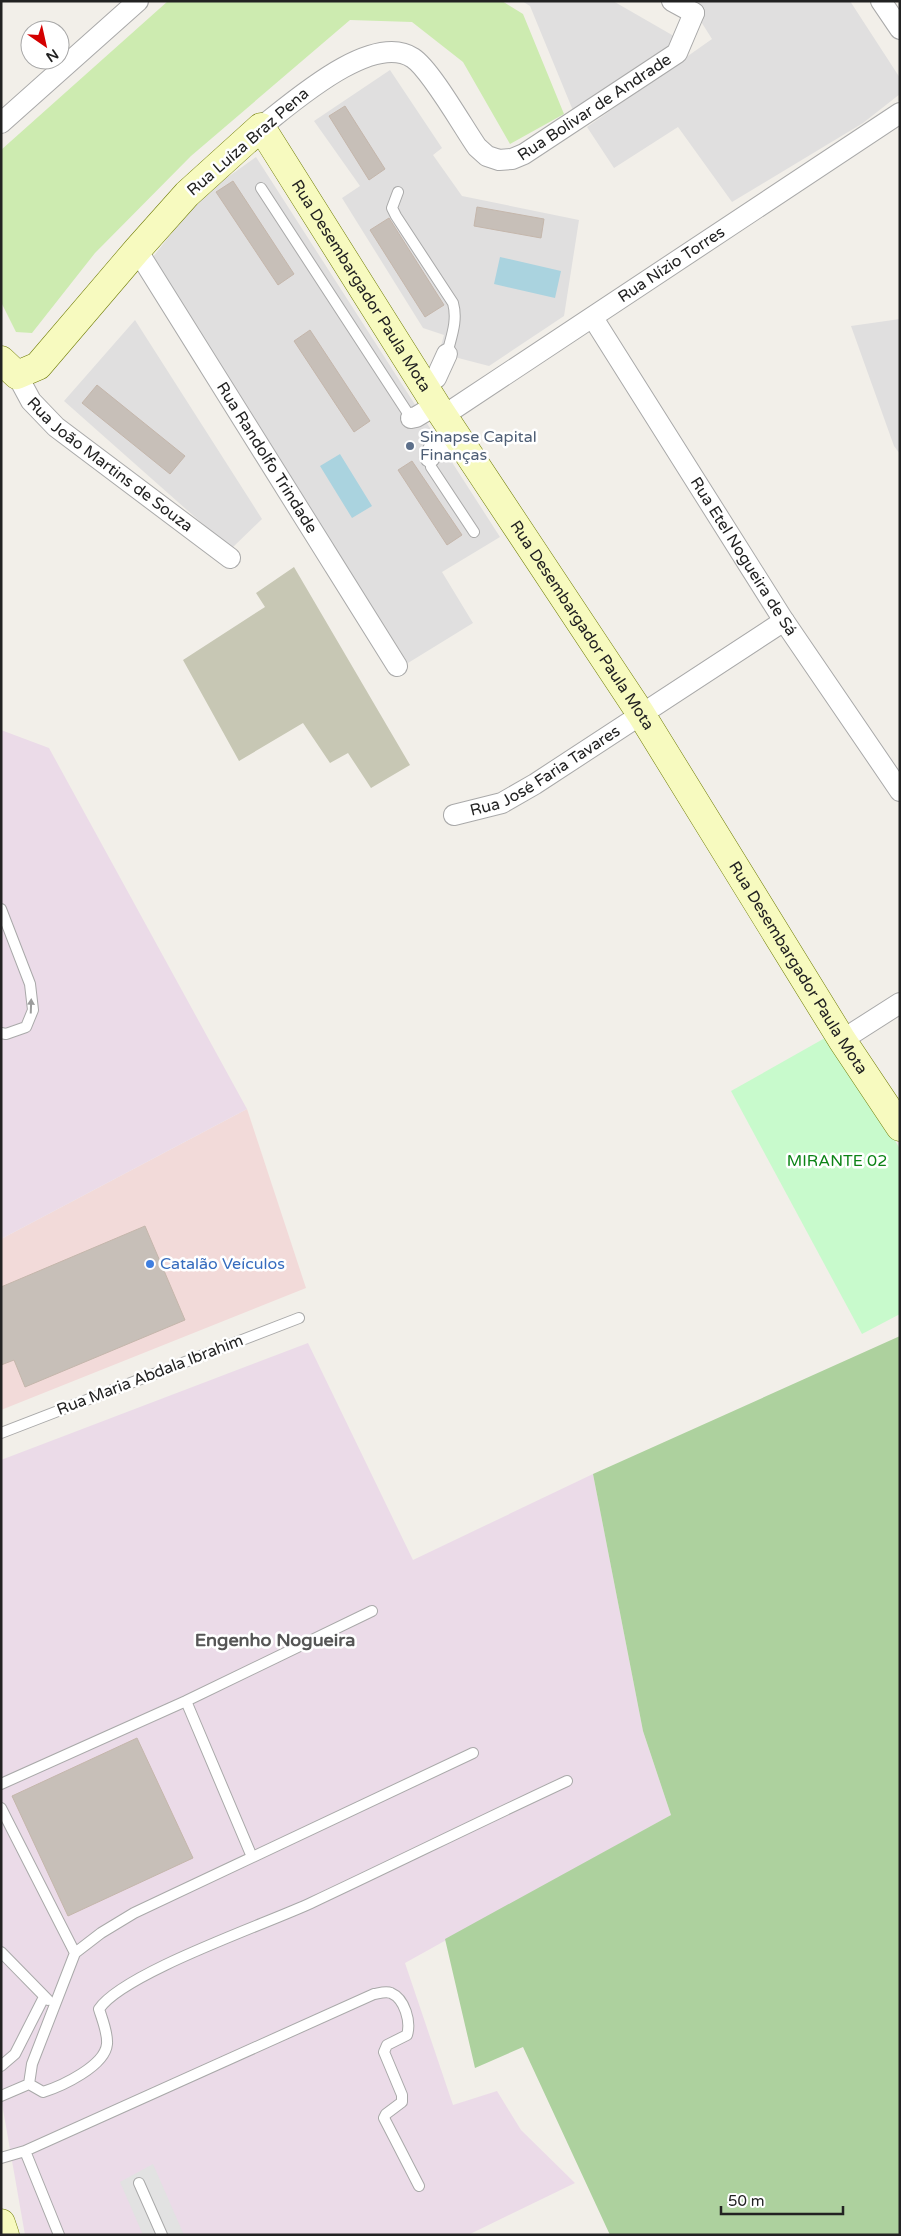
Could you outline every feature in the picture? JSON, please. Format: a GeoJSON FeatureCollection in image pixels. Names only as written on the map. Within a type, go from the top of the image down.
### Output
{"type":"FeatureCollection","features":[{"type":"Feature","properties":{"kind":"street"},"geometry":{"type":"LineString","coordinates":[[1,123],[138,1]]}},
{"type":"Feature","properties":{"kind":"street"},"geometry":{"type":"LineString","coordinates":[[672,1],[693,7]]}},
{"type":"Feature","properties":{"kind":"street"},"geometry":{"type":"LineString","coordinates":[[881,1],[900,29]]}},
{"type":"Feature","properties":{"kind":"street","name":"Rua Bolivar de Andrade"},"geometry":{"type":"LineString","coordinates":[[499,160],[512,159],[524,154],[666,62],[677,52],[693,7]]}},
{"type":"Feature","properties":{"kind":"street","name":"Rua Luíza Braz Pena"},"geometry":{"type":"LineString","coordinates":[[9,368],[38,366],[187,194],[261,127],[319,82],[349,64],[372,54],[392,52],[412,57],[427,73],[477,147],[487,156],[499,160]]}},
{"type":"Feature","properties":{"kind":"street","name":"Rua Nízio Torres"},"geometry":{"type":"LineString","coordinates":[[440,410],[593,318],[900,113]]}},
{"type":"Feature","properties":{"kind":"street","name":"Rua Desembargador Paula Mota"},"geometry":{"type":"LineString","coordinates":[[261,127],[440,410],[641,714],[842,1040],[900,1127]]}},
{"type":"Feature","properties":{"kind":"street","name":"Rua Randolfo Trindade"},"geometry":{"type":"LineString","coordinates":[[137,250],[397,666]]}},
{"type":"Feature","properties":{"kind":"street","name":"Rua Etel Nogueira de Sá"},"geometry":{"type":"LineString","coordinates":[[593,318],[784,620],[900,791]]}},
{"type":"Feature","properties":{"kind":"street"},"geometry":{"type":"LineString","coordinates":[[430,457],[434,448],[440,410],[436,378],[447,354]]}},
{"type":"Feature","properties":{"kind":"street","name":"Rua João Martins de Souza"},"geometry":{"type":"LineString","coordinates":[[9,368],[31,401],[56,427],[230,558]]}},
{"type":"Feature","properties":{"kind":"street"},"geometry":{"type":"LineString","coordinates":[[411,418],[440,410]]}},
{"type":"Feature","properties":{"kind":"street","name":"Rua José Faria Tavares"},"geometry":{"type":"LineString","coordinates":[[454,815],[502,802],[535,784],[784,620]]}},
{"type":"Feature","properties":{"kind":"street"},"geometry":{"type":"LineString","coordinates":[[842,1040],[900,1003]]}},
{"type":"Feature","properties":{"kind":"street"},"geometry":{"type":"LineString","coordinates":[[1,2223],[5,2235]]}},
{"type":"Feature","properties":{"kind":"lane"},"geometry":{"type":"LineString","coordinates":[[261,188],[411,418]]}},
{"type":"Feature","properties":{"kind":"lane"},"geometry":{"type":"LineString","coordinates":[[398,192],[392,208],[453,303],[456,313],[455,324],[447,354]]}},
{"type":"Feature","properties":{"kind":"lane"},"geometry":{"type":"LineString","coordinates":[[430,457],[431,467],[474,532]]}},
{"type":"Feature","properties":{"kind":"lane"},"geometry":{"type":"LineString","coordinates":[[1,909],[30,984],[33,1010],[26,1028],[6,1034],[1,1033]]}},
{"type":"Feature","properties":{"kind":"lane","name":"Rua Maria Abdala Ibrahim"},"geometry":{"type":"LineString","coordinates":[[1,1432],[299,1318]]}},
{"type":"Feature","properties":{"kind":"lane"},"geometry":{"type":"LineString","coordinates":[[1,1784],[186,1701],[372,1611]]}},
{"type":"Feature","properties":{"kind":"lane"},"geometry":{"type":"LineString","coordinates":[[186,1701],[252,1858]]}},
{"type":"Feature","properties":{"kind":"lane"},"geometry":{"type":"LineString","coordinates":[[29,2084],[32,2064],[75,1953],[100,1933],[134,1913],[473,1753]]}},
{"type":"Feature","properties":{"kind":"lane"},"geometry":{"type":"LineString","coordinates":[[29,2084],[43,2092],[60,2087],[103,2056],[107,2043],[99,2008],[104,2001],[126,1986],[161,1967],[309,1904],[567,1781]]}},
{"type":"Feature","properties":{"kind":"lane"},"geometry":{"type":"LineString","coordinates":[[1,1808],[75,1953]]}},
{"type":"Feature","properties":{"kind":"lane"},"geometry":{"type":"LineString","coordinates":[[1,1952],[54,2006]]}},
{"type":"Feature","properties":{"kind":"lane"},"geometry":{"type":"LineString","coordinates":[[1,2158],[25,2151],[374,1994],[389,1992],[400,1999],[410,2026],[407,2035],[387,2045],[384,2052],[402,2095],[402,2102],[386,2114],[384,2118],[420,2186]]}},
{"type":"Feature","properties":{"kind":"lane"},"geometry":{"type":"LineString","coordinates":[[1,2066],[15,2054],[44,1997]]}},
{"type":"Feature","properties":{"kind":"lane"},"geometry":{"type":"LineString","coordinates":[[1,2096],[29,2084]]}},
{"type":"Feature","properties":{"kind":"lane"},"geometry":{"type":"LineString","coordinates":[[25,2151],[59,2235]]}},
{"type":"Feature","properties":{"kind":"lane"},"geometry":{"type":"LineString","coordinates":[[139,2183],[162,2235]]}},
{"type":"Feature","properties":{"kind":"shaded area"},"geometry":{"type":"Polygon","coordinates":[[[522,1],[613,1],[679,39],[574,113],[530,6],[522,1]]]}},
{"type":"Feature","properties":{"kind":"shaded area"},"geometry":{"type":"Polygon","coordinates":[[[688,1],[850,1],[900,78],[900,94],[863,123],[732,202],[678,127],[614,168],[587,127],[712,39],[688,1]]]}},
{"type":"Feature","properties":{"kind":"shaded area"},"geometry":{"type":"Polygon","coordinates":[[[390,70],[442,148],[433,155],[462,196],[579,220],[564,316],[489,366],[439,353],[444,335],[423,328],[342,198],[360,186],[314,121],[390,70]]]}},
{"type":"Feature","properties":{"kind":"shaded area"},"geometry":{"type":"Polygon","coordinates":[[[256,157],[500,537],[442,572],[473,623],[408,663],[206,345],[153,257],[200,197],[256,157]]]}},
{"type":"Feature","properties":{"kind":"shaded area"},"geometry":{"type":"Polygon","coordinates":[[[900,319],[900,454],[894,446],[851,326],[900,319]]]}},
{"type":"Feature","properties":{"kind":"shaded area"},"geometry":{"type":"Polygon","coordinates":[[[135,320],[262,519],[231,549],[64,401],[135,320]]]}},
{"type":"Feature","properties":{"kind":"shaded area"},"geometry":{"type":"Polygon","coordinates":[[[294,567],[410,765],[371,788],[348,753],[330,763],[303,723],[239,761],[183,660],[265,607],[256,593],[294,567]]]}},
{"type":"Feature","properties":{"kind":"shaded area"},"geometry":{"type":"Polygon","coordinates":[[[1,730],[49,748],[247,1109],[1,1239],[1,730]]]}},
{"type":"Feature","properties":{"kind":"shaded area","name":"Catalão Veículos"},"geometry":{"type":"Polygon","coordinates":[[[247,1109],[306,1288],[1,1410],[1,1239],[247,1109]]]}},
{"type":"Feature","properties":{"kind":"shaded area"},"geometry":{"type":"Polygon","coordinates":[[[308,1343],[413,1560],[593,1474],[643,1731],[671,1815],[405,1963],[453,2105],[497,2091],[521,2130],[575,2183],[468,2235],[25,2235],[1,2098],[1,1460],[308,1343]]]}},
{"type":"Feature","properties":{"kind":"shaded area"},"geometry":{"type":"Polygon","coordinates":[[[153,2164],[184,2235],[143,2235],[120,2182],[153,2164]]]}},
{"type":"Feature","properties":{"kind":"green space"},"geometry":{"type":"Polygon","coordinates":[[[168,1],[502,1],[523,14],[564,114],[510,144],[463,62],[412,22],[350,20],[191,156],[95,253],[32,333],[16,332],[1,302],[1,150],[168,1]]]}},
{"type":"Feature","properties":{"kind":"green space","name":"MIRANTE 02"},"geometry":{"type":"Polygon","coordinates":[[[832,1034],[900,1149],[900,1314],[862,1334],[731,1091],[832,1034]]]}},
{"type":"Feature","properties":{"kind":"green space"},"geometry":{"type":"Polygon","coordinates":[[[900,1336],[900,2235],[610,2235],[523,2047],[475,2068],[445,1939],[671,1815],[643,1731],[593,1474],[900,1336]]]}},
{"type":"Feature","properties":{"kind":"water"},"geometry":{"type":"Polygon","coordinates":[[[500,257],[561,271],[555,298],[494,284],[500,257]]]}},
{"type":"Feature","properties":{"kind":"water"},"geometry":{"type":"Polygon","coordinates":[[[340,454],[372,506],[352,518],[320,466],[340,454]]]}},
{"type":"Feature","properties":{"kind":"building"},"geometry":{"type":"Polygon","coordinates":[[[345,106],[385,169],[369,180],[329,116],[345,106]]]}},
{"type":"Feature","properties":{"kind":"building"},"geometry":{"type":"Polygon","coordinates":[[[233,181],[294,274],[278,285],[216,192],[233,181]]]}},
{"type":"Feature","properties":{"kind":"building"},"geometry":{"type":"Polygon","coordinates":[[[477,207],[544,219],[541,238],[474,226],[477,207]]]}},
{"type":"Feature","properties":{"kind":"building"},"geometry":{"type":"Polygon","coordinates":[[[389,218],[444,305],[425,317],[370,230],[389,218]]]}},
{"type":"Feature","properties":{"kind":"building"},"geometry":{"type":"Polygon","coordinates":[[[310,330],[370,421],[354,432],[294,341],[310,330]]]}},
{"type":"Feature","properties":{"kind":"building"},"geometry":{"type":"Polygon","coordinates":[[[97,385],[185,456],[170,474],[82,403],[97,385]]]}},
{"type":"Feature","properties":{"kind":"building"},"geometry":{"type":"Polygon","coordinates":[[[412,461],[462,535],[447,545],[398,470],[412,461]]]}},
{"type":"Feature","properties":{"kind":"building"},"geometry":{"type":"Polygon","coordinates":[[[145,1226],[185,1320],[25,1387],[14,1360],[1,1365],[1,1287],[145,1226]]]}},
{"type":"Feature","properties":{"kind":"building"},"geometry":{"type":"Polygon","coordinates":[[[137,1738],[193,1858],[68,1916],[12,1796],[137,1738]]]}},
{"type":"Feature","properties":{"kind":"place","name":"Sinapse Capital Finanças"},"geometry":{"type":"Point","coordinates":[410,446]}},
{"type":"Feature","properties":{"kind":"place","name":"Catalão Veículos"},"geometry":{"type":"Point","coordinates":[150,1264]}},
{"type":"Feature","properties":{"kind":"district","name":"Engenho Nogueira"},"geometry":{"type":"Point","coordinates":[275,1640]}}]}
